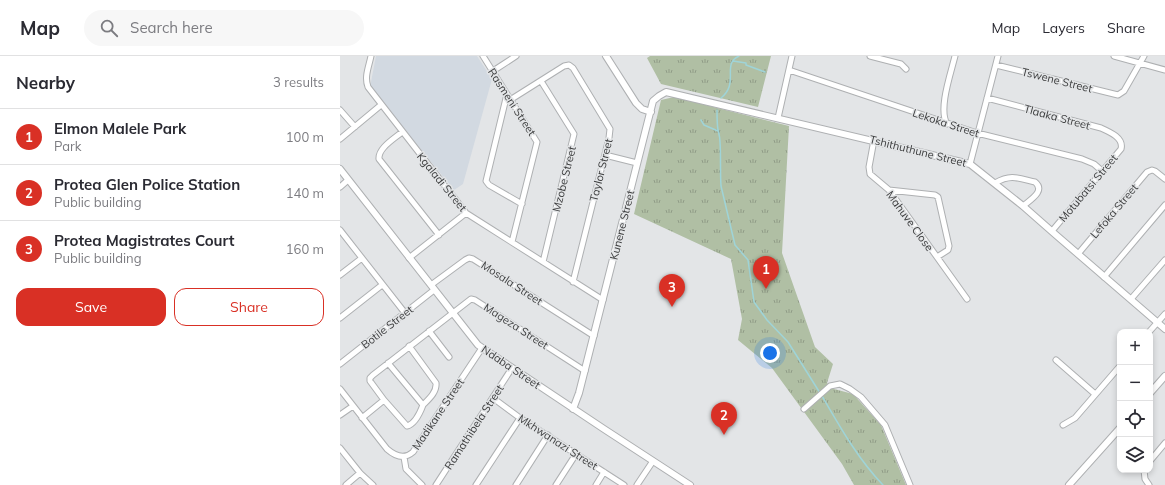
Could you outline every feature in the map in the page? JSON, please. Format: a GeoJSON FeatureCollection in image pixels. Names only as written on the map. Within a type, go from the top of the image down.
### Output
{"type":"FeatureCollection","features":[{"type":"Feature","properties":{"kind":"street","name":"Kgaladi Street"},"geometry":{"type":"LineString","coordinates":[[371,56],[366,82],[368,87],[466,213],[603,300]]}},
{"type":"Feature","properties":{"kind":"street","name":"Rasmeni Street"},"geometry":{"type":"LineString","coordinates":[[483,56],[537,142],[512,242]]}},
{"type":"Feature","properties":{"kind":"street"},"geometry":{"type":"LineString","coordinates":[[493,71],[516,56]]}},
{"type":"Feature","properties":{"kind":"street"},"geometry":{"type":"LineString","coordinates":[[606,56],[638,106],[643,110],[650,112]]}},
{"type":"Feature","properties":{"kind":"street"},"geometry":{"type":"LineString","coordinates":[[778,118],[792,56]]}},
{"type":"Feature","properties":{"kind":"street"},"geometry":{"type":"LineString","coordinates":[[870,56],[901,64],[906,70]]}},
{"type":"Feature","properties":{"kind":"street"},"geometry":{"type":"LineString","coordinates":[[947,124],[943,113],[943,106],[955,56]]}},
{"type":"Feature","properties":{"kind":"street"},"geometry":{"type":"LineString","coordinates":[[970,164],[998,56]]}},
{"type":"Feature","properties":{"kind":"street"},"geometry":{"type":"LineString","coordinates":[[1114,56],[1165,70]]}},
{"type":"Feature","properties":{"kind":"street"},"geometry":{"type":"LineString","coordinates":[[1140,63],[1144,56]]}},
{"type":"Feature","properties":{"kind":"street","name":"Tswene Street"},"geometry":{"type":"LineString","coordinates":[[996,65],[1118,95],[1124,91],[1140,63]]}},
{"type":"Feature","properties":{"kind":"street","name":"Taylor Street"},"geometry":{"type":"LineString","coordinates":[[510,100],[565,65],[569,65],[572,67],[610,129],[610,135],[573,282]]}},
{"type":"Feature","properties":{"kind":"street","name":"Lekoka Street"},"geometry":{"type":"LineString","coordinates":[[789,70],[947,124],[1082,159],[1094,164],[1102,171]]}},
{"type":"Feature","properties":{"kind":"street","name":"Mzobe Street"},"geometry":{"type":"LineString","coordinates":[[541,81],[574,134],[543,262]]}},
{"type":"Feature","properties":{"kind":"street","name":"Tshithuthune Street"},"geometry":{"type":"LineString","coordinates":[[650,112],[654,100],[666,92],[874,140],[970,164],[1023,206],[1165,329]]}},
{"type":"Feature","properties":{"kind":"street"},"geometry":{"type":"LineString","coordinates":[[507,94],[486,180],[489,185],[522,204]]}},
{"type":"Feature","properties":{"kind":"street","name":"Tlaaka Street"},"geometry":{"type":"LineString","coordinates":[[987,98],[1101,128],[1111,133],[1122,144]]}},
{"type":"Feature","properties":{"kind":"street"},"geometry":{"type":"LineString","coordinates":[[340,139],[381,105]]}},
{"type":"Feature","properties":{"kind":"street"},"geometry":{"type":"LineString","coordinates":[[340,110],[355,127]]}},
{"type":"Feature","properties":{"kind":"street","name":"Kunene Street"},"geometry":{"type":"LineString","coordinates":[[572,409],[577,400],[585,371],[650,112]]}},
{"type":"Feature","properties":{"kind":"street"},"geometry":{"type":"LineString","coordinates":[[402,132],[381,150],[379,155],[380,159],[439,234]]}},
{"type":"Feature","properties":{"kind":"street","name":"Mahuve Close"},"geometry":{"type":"LineString","coordinates":[[874,140],[869,172],[872,177],[888,190],[967,299]]}},
{"type":"Feature","properties":{"kind":"street","name":"Motubatsi Street"},"geometry":{"type":"LineString","coordinates":[[1052,231],[1121,149],[1122,144]]}},
{"type":"Feature","properties":{"kind":"street"},"geometry":{"type":"LineString","coordinates":[[605,155],[637,163]]}},
{"type":"Feature","properties":{"kind":"street","name":"Ndaba Street"},"geometry":{"type":"LineString","coordinates":[[340,170],[432,288],[482,348],[572,409],[690,485]]}},
{"type":"Feature","properties":{"kind":"street","name":"Lefoka Street"},"geometry":{"type":"LineString","coordinates":[[1078,254],[1147,172],[1152,170],[1155,171],[1165,179]]}},
{"type":"Feature","properties":{"kind":"street"},"geometry":{"type":"LineString","coordinates":[[995,183],[1004,178],[1010,177],[1035,182],[1040,189],[1039,192],[1023,206]]}},
{"type":"Feature","properties":{"kind":"street"},"geometry":{"type":"LineString","coordinates":[[340,187],[348,180]]}},
{"type":"Feature","properties":{"kind":"street"},"geometry":{"type":"LineString","coordinates":[[888,190],[935,196],[938,198],[949,246],[948,250],[937,257]]}},
{"type":"Feature","properties":{"kind":"street"},"geometry":{"type":"LineString","coordinates":[[1104,277],[1165,205]]}},
{"type":"Feature","properties":{"kind":"street"},"geometry":{"type":"LineString","coordinates":[[409,258],[466,213]]}},
{"type":"Feature","properties":{"kind":"street"},"geometry":{"type":"LineString","coordinates":[[340,231],[405,313]]}},
{"type":"Feature","properties":{"kind":"street"},"geometry":{"type":"LineString","coordinates":[[340,275],[362,258]]}},
{"type":"Feature","properties":{"kind":"street","name":"Mosala Street"},"geometry":{"type":"LineString","coordinates":[[432,288],[465,260],[469,258],[473,259],[594,336]]}},
{"type":"Feature","properties":{"kind":"street"},"geometry":{"type":"LineString","coordinates":[[1131,299],[1165,260]]}},
{"type":"Feature","properties":{"kind":"street"},"geometry":{"type":"LineString","coordinates":[[340,318],[382,285]]}},
{"type":"Feature","properties":{"kind":"street","name":"Botile Street"},"geometry":{"type":"LineString","coordinates":[[340,364],[405,313],[432,288]]}},
{"type":"Feature","properties":{"kind":"street","name":"Mageza Street"},"geometry":{"type":"LineString","coordinates":[[409,346],[432,376],[436,383],[436,387],[414,421],[410,426],[407,426],[384,400],[370,379],[373,374],[388,363],[409,346],[469,300],[476,300],[585,371]]}},
{"type":"Feature","properties":{"kind":"street"},"geometry":{"type":"LineString","coordinates":[[1152,329],[1165,314]]}},
{"type":"Feature","properties":{"kind":"street"},"geometry":{"type":"LineString","coordinates":[[429,331],[449,357]]}},
{"type":"Feature","properties":{"kind":"street","name":"Madikane Street"},"geometry":{"type":"LineString","coordinates":[[340,389],[387,449],[395,455],[404,457],[414,452],[482,348]]}},
{"type":"Feature","properties":{"kind":"street"},"geometry":{"type":"LineString","coordinates":[[1056,360],[1095,394]]}},
{"type":"Feature","properties":{"kind":"street"},"geometry":{"type":"LineString","coordinates":[[388,363],[423,406]]}},
{"type":"Feature","properties":{"kind":"street","name":"Ramathibela Street"},"geometry":{"type":"LineString","coordinates":[[436,485],[512,368]]}},
{"type":"Feature","properties":{"kind":"street"},"geometry":{"type":"LineString","coordinates":[[1063,425],[1075,418],[1117,369]]}},
{"type":"Feature","properties":{"kind":"street"},"geometry":{"type":"LineString","coordinates":[[1153,390],[1165,376]]}},
{"type":"Feature","properties":{"kind":"street"},"geometry":{"type":"LineString","coordinates":[[804,409],[825,390],[837,384],[844,386],[861,397],[885,425],[910,485]]}},
{"type":"Feature","properties":{"kind":"street","name":"Mkhwanazi Street"},"geometry":{"type":"LineString","coordinates":[[492,398],[520,418],[624,485]]}},
{"type":"Feature","properties":{"kind":"street"},"geometry":{"type":"LineString","coordinates":[[362,418],[384,400]]}},
{"type":"Feature","properties":{"kind":"street"},"geometry":{"type":"LineString","coordinates":[[340,415],[353,406]]}},
{"type":"Feature","properties":{"kind":"street"},"geometry":{"type":"LineString","coordinates":[[476,485],[520,418]]}},
{"type":"Feature","properties":{"kind":"street"},"geometry":{"type":"LineString","coordinates":[[1069,485],[1117,431]]}},
{"type":"Feature","properties":{"kind":"street"},"geometry":{"type":"LineString","coordinates":[[516,485],[548,435]]}},
{"type":"Feature","properties":{"kind":"street"},"geometry":{"type":"LineString","coordinates":[[1153,457],[1165,443]]}},
{"type":"Feature","properties":{"kind":"street"},"geometry":{"type":"LineString","coordinates":[[340,448],[360,473],[373,485]]}},
{"type":"Feature","properties":{"kind":"street"},"geometry":{"type":"LineString","coordinates":[[556,485],[576,454]]}},
{"type":"Feature","properties":{"kind":"street"},"geometry":{"type":"LineString","coordinates":[[404,457],[406,468],[422,485]]}},
{"type":"Feature","properties":{"kind":"street"},"geometry":{"type":"LineString","coordinates":[[637,485],[653,461]]}},
{"type":"Feature","properties":{"kind":"street"},"geometry":{"type":"LineString","coordinates":[[596,485],[604,472]]}},
{"type":"Feature","properties":{"kind":"street"},"geometry":{"type":"LineString","coordinates":[[346,485],[360,473]]}},
{"type":"Feature","properties":{"kind":"street"},"geometry":{"type":"LineString","coordinates":[[1144,473],[1145,479],[1149,485]]}},
{"type":"Feature","properties":{"kind":"shaded area"},"geometry":{"type":"Polygon","coordinates":[[[376,56],[477,56],[492,79],[463,184],[454,190],[370,87],[376,56]]]}},
{"type":"Feature","properties":{"kind":"green space"},"geometry":{"type":"Polygon","coordinates":[[[650,56],[771,56],[758,107],[661,84],[647,58],[650,56]]]}},
{"type":"Feature","properties":{"kind":"green space"},"geometry":{"type":"Polygon","coordinates":[[[674,97],[789,126],[782,253],[815,347],[833,364],[827,383],[834,389],[853,394],[881,425],[906,485],[854,485],[842,464],[772,368],[738,340],[742,319],[731,259],[634,214],[661,100],[674,97]]]}},
{"type":"Feature","properties":{"kind":"waterway"},"geometry":{"type":"LineString","coordinates":[[721,98],[729,86],[731,64],[734,59],[739,56]]}},
{"type":"Feature","properties":{"kind":"waterway"},"geometry":{"type":"LineString","coordinates":[[733,61],[746,63],[746,65],[765,72]]}},
{"type":"Feature","properties":{"kind":"waterway"},"geometry":{"type":"LineString","coordinates":[[717,110],[717,125],[720,140],[721,186],[735,245],[748,260],[754,302],[767,320],[788,342],[820,393]]}},
{"type":"Feature","properties":{"kind":"waterway"},"geometry":{"type":"LineString","coordinates":[[701,120],[704,125],[718,131]]}},
{"type":"Feature","properties":{"kind":"waterway"},"geometry":{"type":"LineString","coordinates":[[822,396],[857,454],[883,485]]}},
{"type":"Feature","properties":{"kind":"place","name":"Elmon Malele Park"},"geometry":{"type":"Point","coordinates":[766,289]}},
{"type":"Feature","properties":{"kind":"place","name":"Protea Magistrates Court"},"geometry":{"type":"Point","coordinates":[672,307]}},
{"type":"Feature","properties":{"kind":"place","name":"Protea Glen Police Station"},"geometry":{"type":"Point","coordinates":[724,435]}}]}
